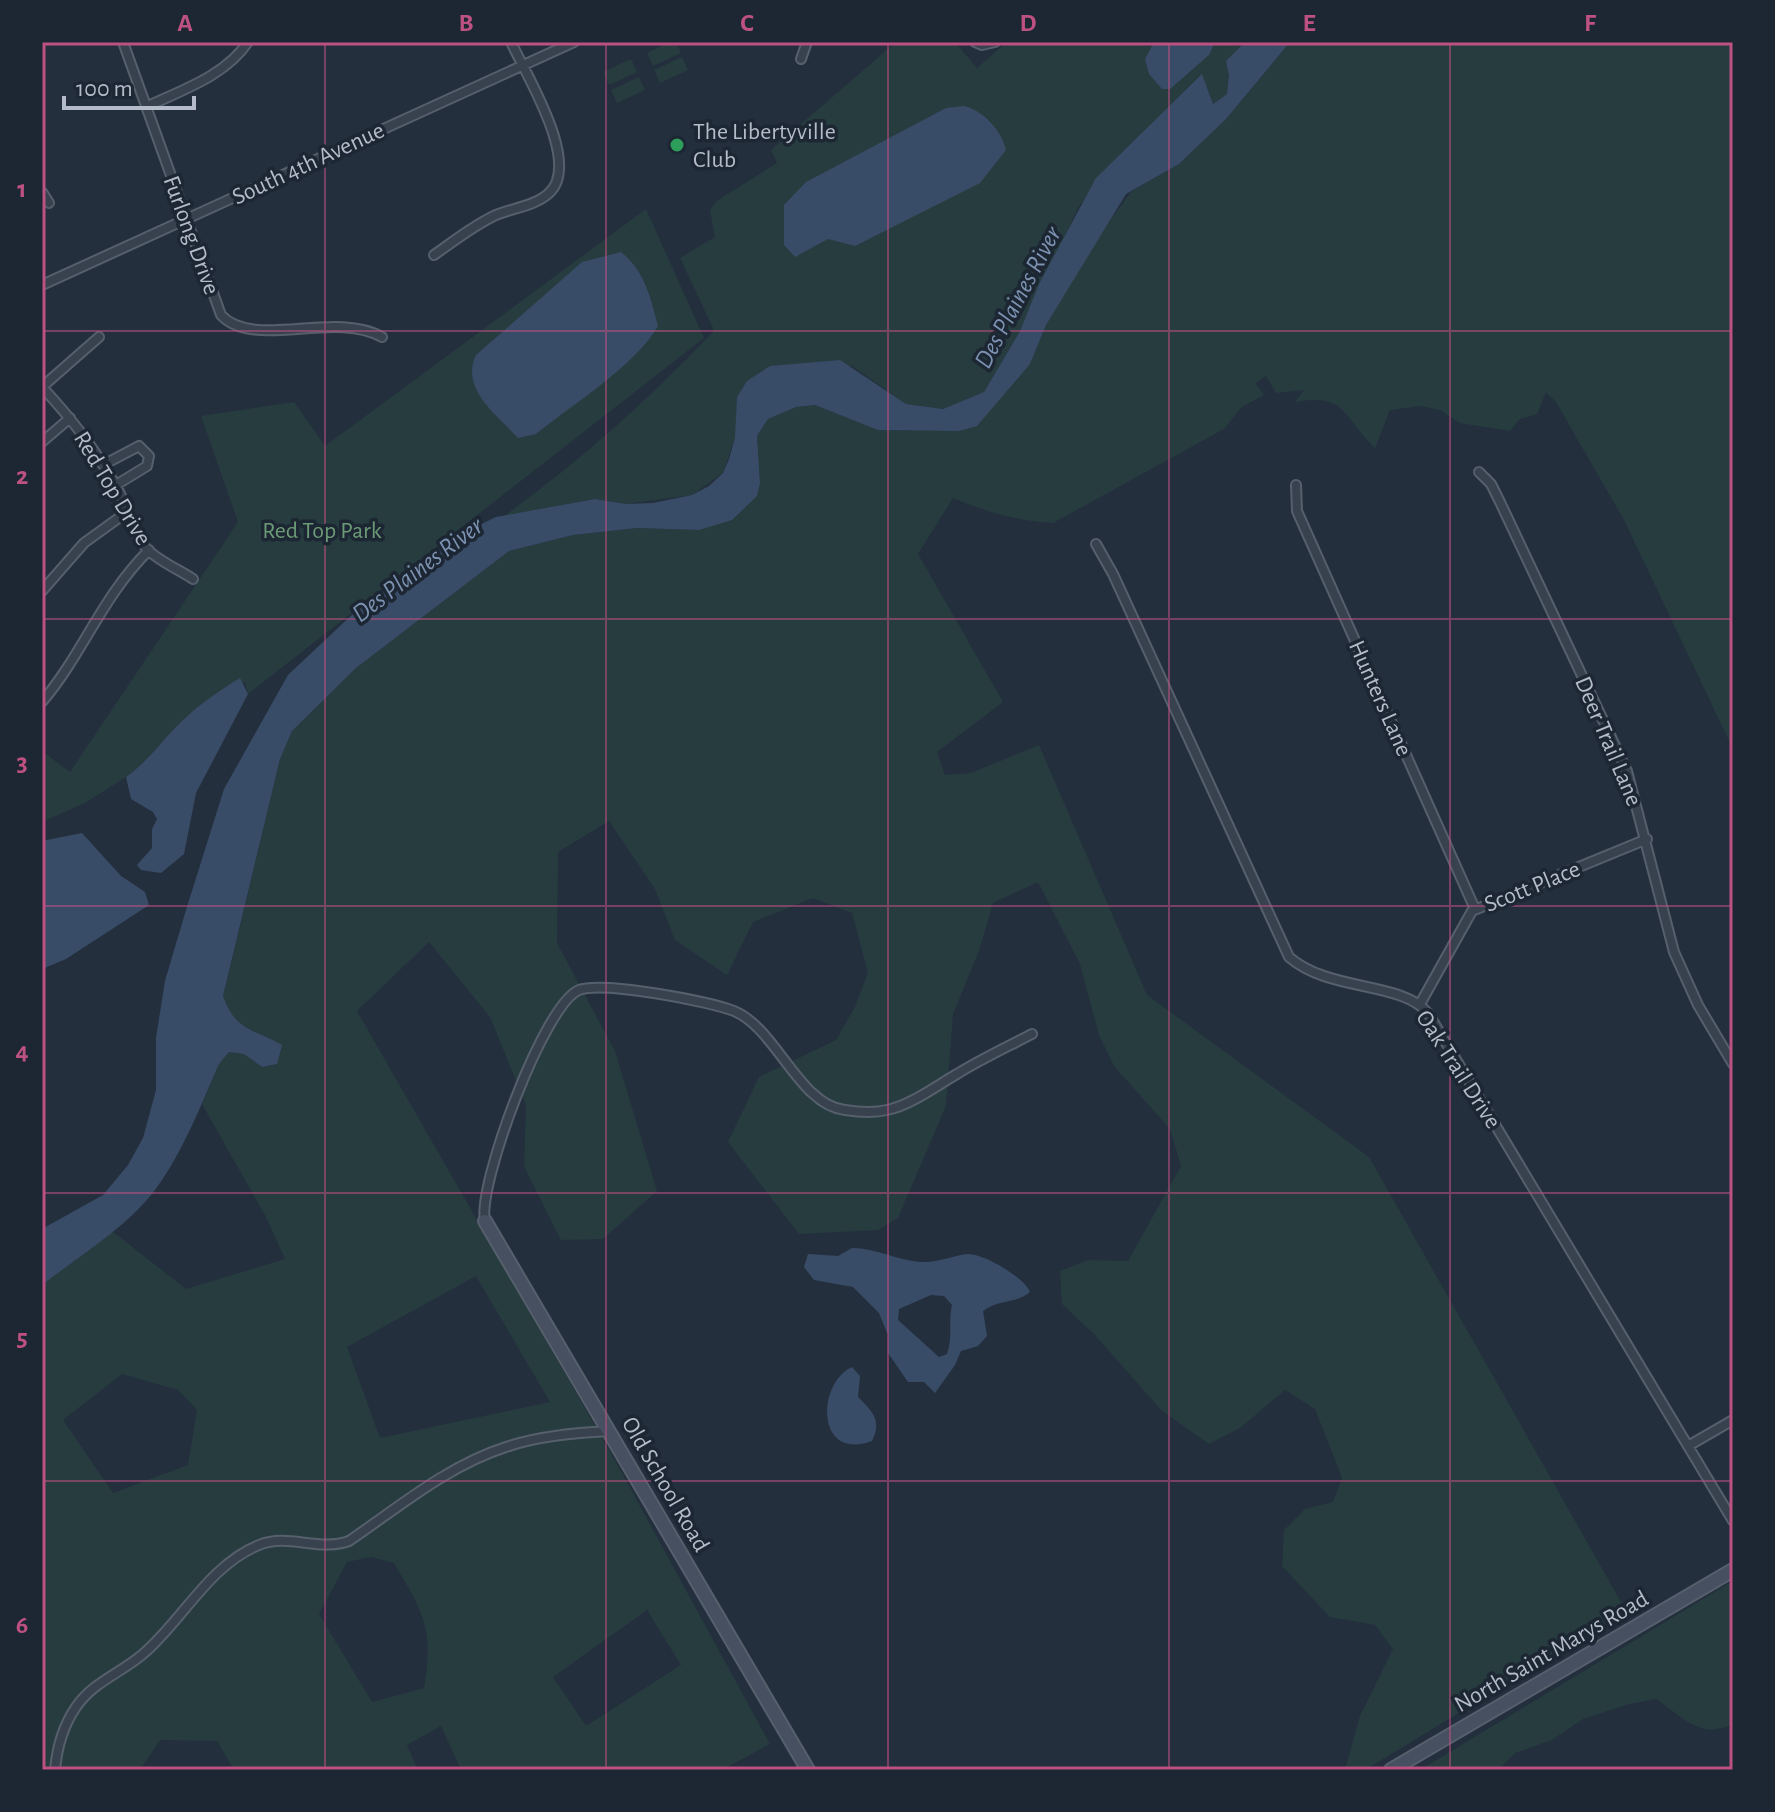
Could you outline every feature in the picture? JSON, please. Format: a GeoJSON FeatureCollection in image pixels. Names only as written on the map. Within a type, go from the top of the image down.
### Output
{"type":"FeatureCollection","features":[{"type":"Feature","properties":{"kind":"street","name":"Furlong Drive"},"geometry":{"type":"LineString","coordinates":[[123,42],[215,301],[229,324],[252,330],[363,327],[382,337]]}},
{"type":"Feature","properties":{"kind":"street"},"geometry":{"type":"LineString","coordinates":[[146,107],[207,79],[227,65],[248,42]]}},
{"type":"Feature","properties":{"kind":"street"},"geometry":{"type":"LineString","coordinates":[[434,255],[493,216],[539,200],[556,185],[560,172],[558,146],[511,42]]}},
{"type":"Feature","properties":{"kind":"street","name":"South 4th Avenue"},"geometry":{"type":"LineString","coordinates":[[42,285],[574,42]]}},
{"type":"Feature","properties":{"kind":"street"},"geometry":{"type":"LineString","coordinates":[[801,59],[807,42]]}},
{"type":"Feature","properties":{"kind":"street"},"geometry":{"type":"LineString","coordinates":[[975,42],[982,45],[995,42]]}},
{"type":"Feature","properties":{"kind":"street"},"geometry":{"type":"LineString","coordinates":[[42,192],[49,203]]}},
{"type":"Feature","properties":{"kind":"street"},"geometry":{"type":"LineString","coordinates":[[42,387],[99,337]]}},
{"type":"Feature","properties":{"kind":"street","name":"Red Top Drive"},"geometry":{"type":"LineString","coordinates":[[42,387],[70,418],[103,465],[149,550],[193,579]]}},
{"type":"Feature","properties":{"kind":"street"},"geometry":{"type":"LineString","coordinates":[[42,442],[70,418]]}},
{"type":"Feature","properties":{"kind":"street"},"geometry":{"type":"LineString","coordinates":[[103,465],[139,446],[149,456],[147,466],[116,485]]}},
{"type":"Feature","properties":{"kind":"street","name":"Deer Trail Lane"},"geometry":{"type":"LineString","coordinates":[[1479,472],[1491,484],[1615,744],[1637,801],[1661,912],[1674,952],[1698,1005],[1733,1064]]}},
{"type":"Feature","properties":{"kind":"street","name":"Hunters Lane"},"geometry":{"type":"LineString","coordinates":[[1296,485],[1297,511],[1475,909]]}},
{"type":"Feature","properties":{"kind":"street"},"geometry":{"type":"LineString","coordinates":[[42,591],[84,543],[127,512]]}},
{"type":"Feature","properties":{"kind":"street","name":"Oak Trail Drive"},"geometry":{"type":"LineString","coordinates":[[1096,544],[1113,574],[1289,957],[1317,977],[1420,1004],[1733,1521]]}},
{"type":"Feature","properties":{"kind":"street"},"geometry":{"type":"LineString","coordinates":[[42,702],[74,658],[117,583],[149,550]]}},
{"type":"Feature","properties":{"kind":"street","name":"Scott Place"},"geometry":{"type":"LineString","coordinates":[[1420,1004],[1464,921],[1475,909],[1647,839]]}},
{"type":"Feature","properties":{"kind":"street"},"geometry":{"type":"LineString","coordinates":[[485,1221],[483,1212],[492,1173],[526,1071],[548,1025],[576,991],[587,988],[626,991],[700,1001],[737,1012],[762,1034],[824,1104],[853,1111],[888,1110],[1032,1034]]}},
{"type":"Feature","properties":{"kind":"street","name":"Old School Road"},"geometry":{"type":"LineString","coordinates":[[485,1221],[808,1770]]}},
{"type":"Feature","properties":{"kind":"street"},"geometry":{"type":"LineString","coordinates":[[1688,1446],[1733,1420]]}},
{"type":"Feature","properties":{"kind":"street"},"geometry":{"type":"LineString","coordinates":[[55,1770],[57,1750],[66,1724],[85,1695],[142,1654],[192,1600],[243,1553],[274,1540],[323,1547],[349,1541],[430,1483],[486,1455],[517,1444],[609,1431]]}},
{"type":"Feature","properties":{"kind":"street","name":"North Saint Marys Road"},"geometry":{"type":"LineString","coordinates":[[1391,1770],[1733,1570]]}},
{"type":"Feature","properties":{"kind":"green space"},"geometry":{"type":"Polygon","coordinates":[[[669,42],[676,42],[681,53],[653,66],[647,53],[669,42]]]}},
{"type":"Feature","properties":{"kind":"green space"},"geometry":{"type":"Polygon","coordinates":[[[896,42],[955,42],[977,68],[1007,42],[1245,42],[1226,61],[1229,76],[1227,94],[1213,104],[1202,75],[1079,206],[1020,331],[984,392],[943,409],[906,404],[852,366],[793,364],[735,438],[723,473],[692,495],[626,504],[595,499],[504,516],[612,430],[711,334],[714,330],[680,258],[715,237],[710,210],[718,200],[777,163],[771,150],[896,42]]]}},
{"type":"Feature","properties":{"kind":"green space"},"geometry":{"type":"Polygon","coordinates":[[[1290,42],[1733,42],[1733,749],[1624,520],[1556,402],[1546,392],[1537,414],[1520,419],[1510,431],[1460,423],[1440,410],[1421,406],[1390,410],[1375,448],[1335,404],[1312,400],[1295,402],[1304,390],[1276,393],[1266,376],[1255,383],[1264,395],[1242,407],[1224,429],[1053,523],[1002,515],[953,498],[918,554],[1003,702],[937,752],[945,775],[971,773],[1039,745],[1147,995],[1369,1157],[1626,1611],[1365,1770],[1345,1770],[1360,1716],[1393,1649],[1375,1625],[1330,1617],[1282,1566],[1284,1530],[1305,1509],[1333,1502],[1342,1478],[1315,1409],[1285,1390],[1240,1428],[1209,1444],[1161,1410],[1095,1335],[1062,1304],[1060,1271],[1088,1260],[1128,1261],[1181,1166],[1170,1129],[1114,1066],[1099,1035],[1080,964],[1038,882],[993,903],[979,951],[953,1014],[946,1106],[898,1218],[878,1230],[799,1234],[728,1142],[759,1077],[836,1040],[854,1009],[868,973],[852,913],[813,898],[753,922],[727,975],[675,940],[655,889],[609,821],[558,852],[557,943],[615,1051],[657,1191],[603,1239],[561,1240],[524,1166],[526,1105],[490,1017],[429,942],[357,1011],[617,1464],[770,1744],[722,1770],[461,1770],[441,1726],[407,1745],[418,1770],[234,1770],[217,1741],[160,1740],[140,1770],[42,1770],[42,1400],[46,1397],[42,1386],[42,1285],[112,1231],[186,1289],[285,1259],[266,1217],[202,1104],[219,1064],[229,1052],[244,1054],[262,1067],[277,1064],[270,1038],[240,1024],[223,997],[280,759],[292,731],[356,668],[509,551],[573,535],[637,528],[699,530],[760,483],[757,436],[768,419],[796,407],[815,405],[879,430],[959,431],[1030,364],[1046,325],[1093,243],[1132,191],[1179,164],[1226,119],[1290,42]],[[476,1276],[347,1347],[380,1438],[550,1402],[476,1276]],[[122,1374],[63,1420],[113,1493],[188,1465],[197,1410],[178,1390],[122,1374]],[[371,1557],[347,1562],[319,1614],[372,1702],[424,1688],[428,1650],[424,1622],[394,1563],[371,1557]],[[647,1610],[553,1677],[586,1726],[681,1665],[647,1610]]]}},
{"type":"Feature","properties":{"kind":"green space"},"geometry":{"type":"Polygon","coordinates":[[[682,57],[688,70],[660,83],[654,70],[682,57]]]}},
{"type":"Feature","properties":{"kind":"green space"},"geometry":{"type":"Polygon","coordinates":[[[631,59],[637,72],[609,85],[603,72],[631,59]]]}},
{"type":"Feature","properties":{"kind":"green space"},"geometry":{"type":"Polygon","coordinates":[[[639,77],[645,90],[617,103],[611,90],[639,77]]]}},
{"type":"Feature","properties":{"kind":"green space","name":"Red Top Park"},"geometry":{"type":"Polygon","coordinates":[[[646,209],[704,338],[248,694],[245,682],[175,728],[153,757],[126,777],[85,803],[42,822],[42,751],[70,772],[238,522],[201,416],[294,402],[325,446],[646,209]]]}},
{"type":"Feature","properties":{"kind":"green space"},"geometry":{"type":"Polygon","coordinates":[[[1733,1581],[1733,1724],[1721,1728],[1701,1728],[1656,1699],[1583,1719],[1552,1740],[1515,1753],[1498,1770],[1420,1770],[1733,1581]]]}},
{"type":"Feature","properties":{"kind":"water"},"geometry":{"type":"Polygon","coordinates":[[[1154,42],[1215,42],[1209,55],[1170,89],[1162,89],[1149,74],[1145,59],[1154,42]]]}},
{"type":"Feature","properties":{"kind":"water","name":"Des Plaines River"},"geometry":{"type":"Polygon","coordinates":[[[1245,42],[1290,42],[1226,119],[1179,164],[1126,194],[1046,325],[1030,364],[977,426],[959,431],[878,430],[815,405],[796,407],[768,419],[757,436],[760,483],[757,496],[732,520],[699,530],[637,528],[573,535],[509,551],[356,668],[292,731],[280,759],[223,996],[228,1008],[246,1028],[282,1045],[277,1064],[262,1067],[244,1054],[229,1052],[219,1064],[183,1145],[155,1190],[116,1229],[42,1285],[42,1229],[103,1195],[128,1165],[143,1138],[156,1090],[156,1038],[165,981],[186,910],[224,789],[288,675],[356,611],[453,538],[496,517],[595,499],[626,504],[653,503],[692,495],[709,486],[723,473],[729,459],[735,438],[737,397],[747,381],[770,366],[840,360],[906,404],[943,409],[984,392],[1020,331],[1040,282],[1096,178],[1202,74],[1213,104],[1227,94],[1229,76],[1226,61],[1245,42]]]}},
{"type":"Feature","properties":{"kind":"water"},"geometry":{"type":"Polygon","coordinates":[[[964,106],[991,122],[1006,150],[980,183],[855,246],[828,239],[795,257],[784,245],[784,205],[806,182],[946,108],[964,106]]]}},
{"type":"Feature","properties":{"kind":"water"},"geometry":{"type":"Polygon","coordinates":[[[621,252],[641,276],[658,326],[634,356],[602,384],[536,434],[518,438],[476,390],[472,367],[476,355],[582,262],[621,252]]]}},
{"type":"Feature","properties":{"kind":"water"},"geometry":{"type":"Polygon","coordinates":[[[240,678],[248,694],[196,793],[184,854],[161,873],[141,870],[137,865],[152,848],[152,829],[157,819],[153,812],[131,799],[126,777],[190,714],[240,678]]]}},
{"type":"Feature","properties":{"kind":"water"},"geometry":{"type":"Polygon","coordinates":[[[82,833],[121,876],[145,892],[149,905],[66,959],[42,969],[42,841],[82,833]]]}},
{"type":"Feature","properties":{"kind":"water"},"geometry":{"type":"Polygon","coordinates":[[[852,1248],[920,1262],[976,1255],[1012,1274],[1030,1292],[983,1311],[987,1336],[978,1346],[961,1351],[935,1393],[924,1382],[908,1382],[888,1353],[888,1335],[879,1313],[853,1287],[814,1280],[804,1267],[808,1254],[838,1256],[852,1248]],[[931,1295],[899,1309],[898,1320],[939,1357],[947,1354],[950,1342],[952,1305],[944,1296],[931,1295]]]}},
{"type":"Feature","properties":{"kind":"water"},"geometry":{"type":"Polygon","coordinates":[[[852,1367],[860,1376],[858,1397],[872,1412],[876,1422],[872,1441],[854,1445],[840,1441],[832,1431],[828,1418],[832,1389],[840,1376],[852,1367]]]}},
{"type":"Feature","properties":{"kind":"place","name":"The Libertyville Club"},"geometry":{"type":"Point","coordinates":[677,145]}}]}
